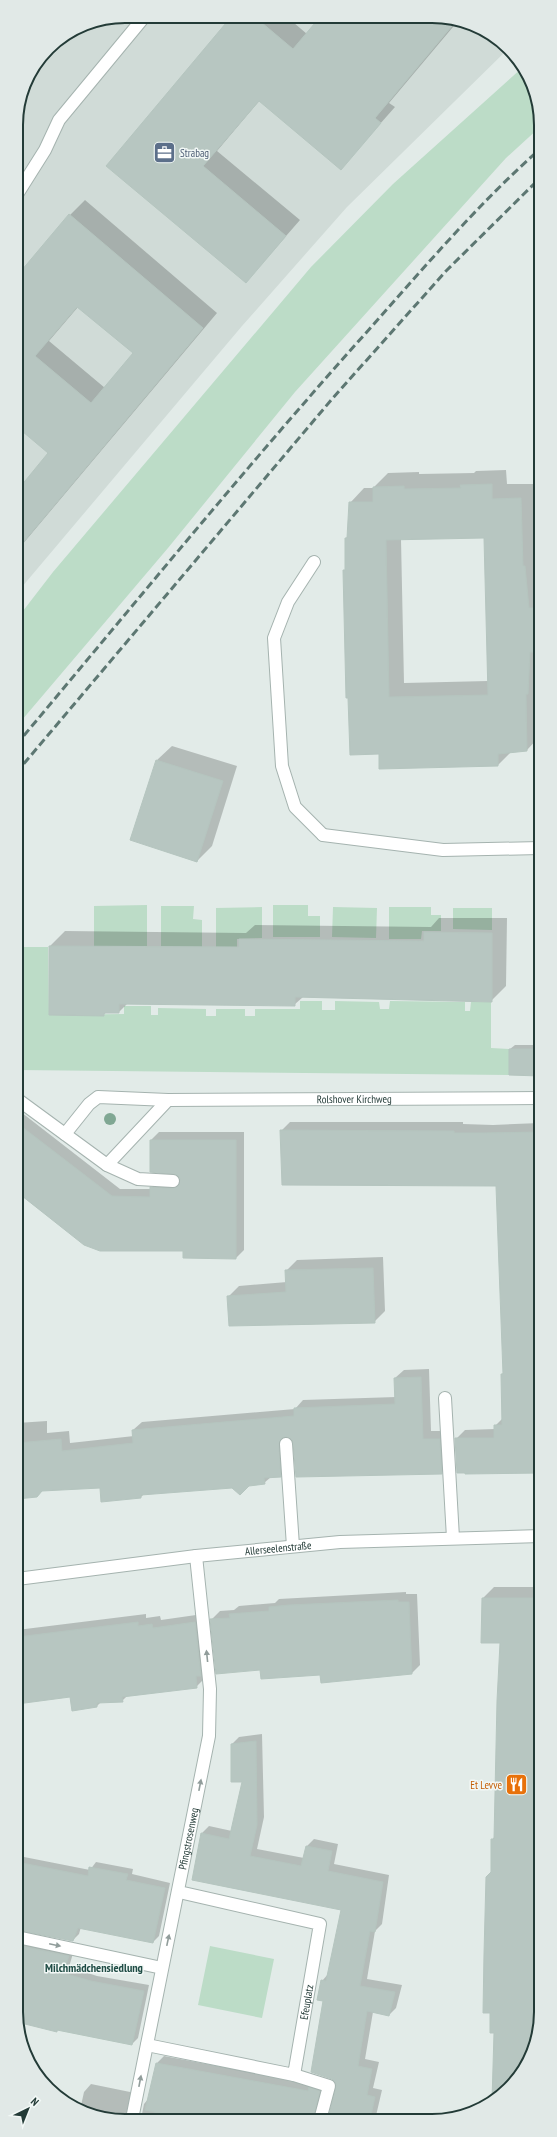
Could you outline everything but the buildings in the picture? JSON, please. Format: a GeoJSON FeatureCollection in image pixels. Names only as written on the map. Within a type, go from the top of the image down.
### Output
{"type":"FeatureCollection","features":[{"type":"Feature","properties":{"kind":"street"},"geometry":{"type":"LineString","coordinates":[[23,185],[45,150],[59,120],[139,23]]}},
{"type":"Feature","properties":{"kind":"street"},"geometry":{"type":"LineString","coordinates":[[314,562],[288,602],[274,638],[282,766],[295,807],[322,835],[443,850],[534,848]]}},
{"type":"Feature","properties":{"kind":"street","name":"Rolshover Kirchweg"},"geometry":{"type":"LineString","coordinates":[[65,1134],[89,1104],[98,1097],[168,1100],[534,1098]]}},
{"type":"Feature","properties":{"kind":"street"},"geometry":{"type":"LineString","coordinates":[[107,1165],[168,1100]]}},
{"type":"Feature","properties":{"kind":"street"},"geometry":{"type":"LineString","coordinates":[[23,1103],[107,1165],[138,1179],[173,1181]]}},
{"type":"Feature","properties":{"kind":"street"},"geometry":{"type":"LineString","coordinates":[[445,1398],[453,1538]]}},
{"type":"Feature","properties":{"kind":"street"},"geometry":{"type":"LineString","coordinates":[[286,1444],[293,1546]]}},
{"type":"Feature","properties":{"kind":"street","name":"Allerseelenstraße"},"geometry":{"type":"LineString","coordinates":[[23,1578],[196,1556],[340,1542],[534,1536]]}},
{"type":"Feature","properties":{"kind":"street","name":"Pfingstrosenweg"},"geometry":{"type":"LineString","coordinates":[[133,2114],[209,1736],[210,1689],[196,1556]]}},
{"type":"Feature","properties":{"kind":"street","name":"Efeuplatz"},"geometry":{"type":"LineString","coordinates":[[178,1892],[320,1924],[294,2075]]}},
{"type":"Feature","properties":{"kind":"street"},"geometry":{"type":"LineString","coordinates":[[23,1939],[162,1968]]}},
{"type":"Feature","properties":{"kind":"street"},"geometry":{"type":"LineString","coordinates":[[147,2044],[294,2075],[329,2086],[322,2114]]}},
{"type":"Feature","properties":{"kind":"shaded area"},"geometry":{"type":"Polygon","coordinates":[[[119,23],[445,24],[458,26],[471,31],[494,44],[504,53],[347,207],[242,326],[23,586],[23,119],[26,99],[31,86],[40,68],[53,53],[68,40],[86,31],[99,26],[119,23]]]}},
{"type":"Feature","properties":{"kind":"green space"},"geometry":{"type":"Polygon","coordinates":[[[519,71],[531,99],[534,132],[506,158],[295,392],[168,548],[23,719],[23,611],[53,572],[311,267],[393,184],[519,71]]]}},
{"type":"Feature","properties":{"kind":"green space"},"geometry":{"type":"Polygon","coordinates":[[[147,905],[147,946],[94,947],[94,906],[147,905]]]}},
{"type":"Feature","properties":{"kind":"green space"},"geometry":{"type":"Polygon","coordinates":[[[273,905],[308,905],[308,916],[320,916],[320,937],[273,937],[273,905]]]}},
{"type":"Feature","properties":{"kind":"green space"},"geometry":{"type":"Polygon","coordinates":[[[161,906],[194,906],[193,919],[202,920],[202,947],[161,947],[161,906]]]}},
{"type":"Feature","properties":{"kind":"green space"},"geometry":{"type":"Polygon","coordinates":[[[262,907],[262,938],[237,939],[237,947],[216,947],[216,908],[262,907]]]}},
{"type":"Feature","properties":{"kind":"green space"},"geometry":{"type":"Polygon","coordinates":[[[333,907],[377,908],[376,938],[332,937],[333,907]]]}},
{"type":"Feature","properties":{"kind":"green space"},"geometry":{"type":"Polygon","coordinates":[[[389,907],[431,907],[431,915],[441,915],[441,931],[422,931],[421,939],[389,939],[389,907]]]}},
{"type":"Feature","properties":{"kind":"green space"},"geometry":{"type":"Polygon","coordinates":[[[453,908],[492,908],[492,930],[453,929],[453,908]]]}},
{"type":"Feature","properties":{"kind":"green space"},"geometry":{"type":"Polygon","coordinates":[[[23,947],[48,947],[49,1015],[124,1014],[124,1006],[151,1006],[151,1015],[158,1015],[158,1008],[206,1009],[206,1016],[216,1016],[216,1009],[245,1009],[245,1016],[255,1016],[255,1009],[300,1009],[300,1001],[322,1001],[322,1010],[335,1010],[335,1001],[379,1002],[380,1009],[389,1009],[390,1001],[465,1002],[465,1011],[470,1011],[471,1002],[491,1002],[491,1048],[509,1049],[509,1075],[23,1070],[23,947]]]}},
{"type":"Feature","properties":{"kind":"green space"},"geometry":{"type":"Polygon","coordinates":[[[210,1946],[274,1959],[262,2018],[198,2005],[210,1946]]]}},
{"type":"Feature","properties":{"kind":"railway"},"geometry":{"type":"LineString","coordinates":[[23,737],[320,384],[450,239],[494,193],[534,154]]}},
{"type":"Feature","properties":{"kind":"railway"},"geometry":{"type":"LineString","coordinates":[[23,765],[332,399],[446,271],[534,184]]}},
{"type":"Feature","properties":{"kind":"place","name":"Strabag"},"geometry":{"type":"Point","coordinates":[165,153]}},
{"type":"Feature","properties":{"kind":"place","name":"Et Levve"},"geometry":{"type":"Point","coordinates":[517,1785]}},
{"type":"Feature","properties":{"kind":"district","name":"Milchmädchensiedlung"},"geometry":{"type":"Point","coordinates":[94,1967]}}]}
